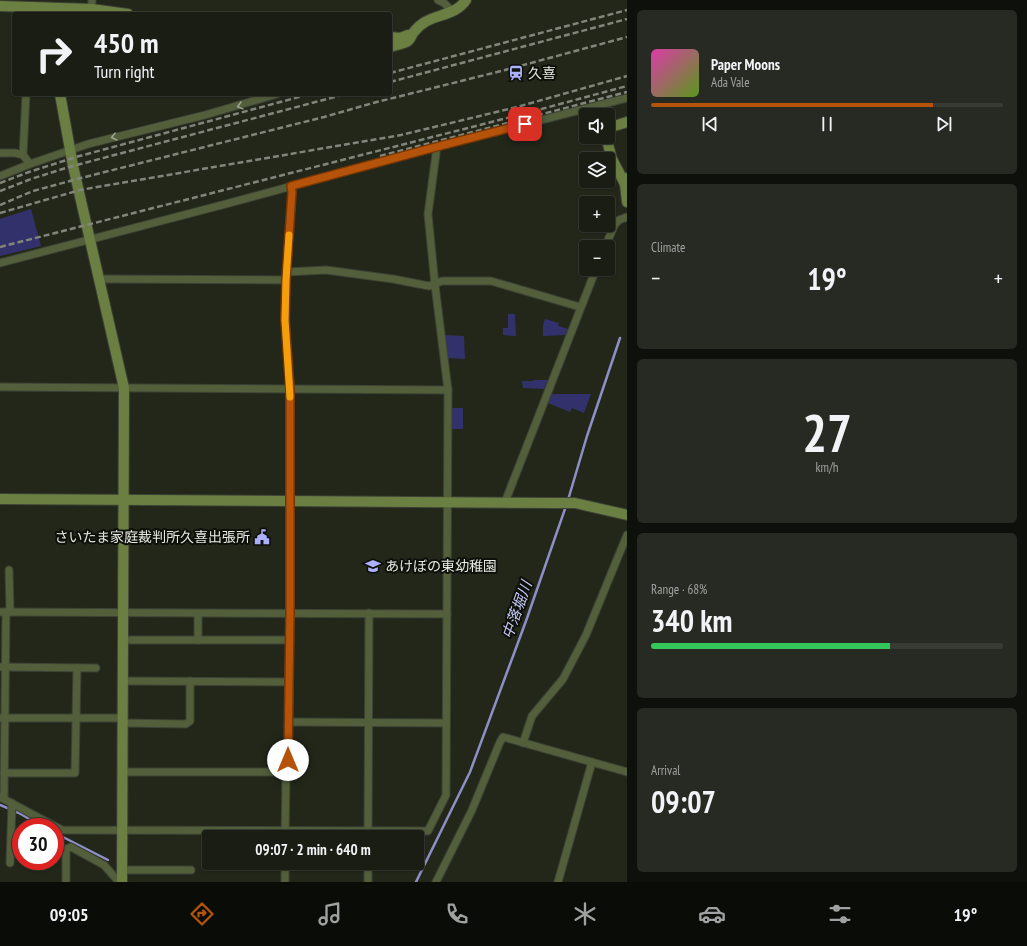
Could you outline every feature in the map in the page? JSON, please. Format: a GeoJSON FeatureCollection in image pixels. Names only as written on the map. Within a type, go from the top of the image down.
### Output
{"type":"FeatureCollection","features":[{"type":"Feature","properties":{"kind":"street"},"geometry":{"type":"LineString","coordinates":[[438,0],[444,3],[452,11]]}},
{"type":"Feature","properties":{"kind":"street"},"geometry":{"type":"LineString","coordinates":[[392,37],[400,38],[412,34],[426,21],[446,15],[458,8],[466,0]]}},
{"type":"Feature","properties":{"kind":"street"},"geometry":{"type":"LineString","coordinates":[[0,6],[91,8],[116,12]]}},
{"type":"Feature","properties":{"kind":"street"},"geometry":{"type":"LineString","coordinates":[[392,46],[410,40],[412,34]]}},
{"type":"Feature","properties":{"kind":"street"},"geometry":{"type":"LineString","coordinates":[[26,96],[24,155],[30,164]]}},
{"type":"Feature","properties":{"kind":"street"},"geometry":{"type":"LineString","coordinates":[[60,96],[70,150],[124,388],[123,878]]}},
{"type":"Feature","properties":{"kind":"street"},"geometry":{"type":"LineString","coordinates":[[0,176],[88,144],[205,115],[270,96]]}},
{"type":"Feature","properties":{"kind":"street"},"geometry":{"type":"LineString","coordinates":[[0,263],[436,147],[627,98]]}},
{"type":"Feature","properties":{"kind":"street"},"geometry":{"type":"LineString","coordinates":[[615,126],[627,122]]}},
{"type":"Feature","properties":{"kind":"street"},"geometry":{"type":"LineString","coordinates":[[608,144],[612,159],[626,180],[627,202]]}},
{"type":"Feature","properties":{"kind":"street"},"geometry":{"type":"LineString","coordinates":[[424,831],[428,831],[446,795],[448,390],[428,214],[436,147]]}},
{"type":"Feature","properties":{"kind":"street"},"geometry":{"type":"LineString","coordinates":[[0,153],[15,153],[24,155]]}},
{"type":"Feature","properties":{"kind":"street"},"geometry":{"type":"LineString","coordinates":[[285,830],[286,778],[288,772],[290,640],[290,389],[285,320],[286,276],[292,192],[291,186]]}},
{"type":"Feature","properties":{"kind":"street"},"geometry":{"type":"LineString","coordinates":[[608,240],[615,224],[619,220],[627,217]]}},
{"type":"Feature","properties":{"kind":"street"},"geometry":{"type":"LineString","coordinates":[[100,279],[286,276],[326,270],[393,279],[429,286],[435,285],[442,281],[491,280],[580,308]]}},
{"type":"Feature","properties":{"kind":"street"},"geometry":{"type":"LineString","coordinates":[[505,502],[593,276]]}},
{"type":"Feature","properties":{"kind":"street"},"geometry":{"type":"LineString","coordinates":[[0,387],[448,390]]}},
{"type":"Feature","properties":{"kind":"street"},"geometry":{"type":"LineString","coordinates":[[0,499],[575,503],[627,515]]}},
{"type":"Feature","properties":{"kind":"street"},"geometry":{"type":"LineString","coordinates":[[523,743],[532,716],[563,679],[586,635],[627,535]]}},
{"type":"Feature","properties":{"kind":"street"},"geometry":{"type":"LineString","coordinates":[[9,570],[5,612],[3,667],[2,718],[4,773],[2,798],[62,830],[202,832]]}},
{"type":"Feature","properties":{"kind":"street"},"geometry":{"type":"LineString","coordinates":[[5,612],[447,614]]}},
{"type":"Feature","properties":{"kind":"street"},"geometry":{"type":"LineString","coordinates":[[368,830],[369,613]]}},
{"type":"Feature","properties":{"kind":"street"},"geometry":{"type":"LineString","coordinates":[[198,614],[198,640]]}},
{"type":"Feature","properties":{"kind":"street"},"geometry":{"type":"LineString","coordinates":[[123,640],[290,640]]}},
{"type":"Feature","properties":{"kind":"street"},"geometry":{"type":"LineString","coordinates":[[3,667],[96,668]]}},
{"type":"Feature","properties":{"kind":"street"},"geometry":{"type":"LineString","coordinates":[[4,773],[75,773],[77,668]]}},
{"type":"Feature","properties":{"kind":"street"},"geometry":{"type":"LineString","coordinates":[[123,680],[289,682]]}},
{"type":"Feature","properties":{"kind":"street"},"geometry":{"type":"LineString","coordinates":[[2,718],[76,718],[186,724],[190,721],[190,681]]}},
{"type":"Feature","properties":{"kind":"street"},"geometry":{"type":"LineString","coordinates":[[289,722],[446,722]]}},
{"type":"Feature","properties":{"kind":"street"},"geometry":{"type":"LineString","coordinates":[[436,882],[472,810],[503,737],[627,772]]}},
{"type":"Feature","properties":{"kind":"street"},"geometry":{"type":"LineString","coordinates":[[558,882],[592,762]]}},
{"type":"Feature","properties":{"kind":"street"},"geometry":{"type":"LineString","coordinates":[[123,772],[288,772]]}},
{"type":"Feature","properties":{"kind":"street"},"geometry":{"type":"LineString","coordinates":[[10,863],[12,804]]}},
{"type":"Feature","properties":{"kind":"street"},"geometry":{"type":"LineString","coordinates":[[66,880],[66,849],[71,847],[104,865],[123,878],[191,870]]}},
{"type":"Feature","properties":{"kind":"street"},"geometry":{"type":"LineString","coordinates":[[285,870],[285,882]]}},
{"type":"Feature","properties":{"kind":"street"},"geometry":{"type":"LineString","coordinates":[[368,870],[368,882]]}},
{"type":"Feature","properties":{"kind":"shaded area"},"geometry":{"type":"Polygon","coordinates":[[[31,209],[41,246],[0,256],[0,219],[31,209]]]}},
{"type":"Feature","properties":{"kind":"shaded area"},"geometry":{"type":"Polygon","coordinates":[[[508,314],[515,314],[516,336],[503,335],[503,328],[508,328],[508,314]]]}},
{"type":"Feature","properties":{"kind":"shaded area"},"geometry":{"type":"Polygon","coordinates":[[[545,319],[559,323],[558,326],[568,329],[565,335],[543,336],[543,325],[545,319]]]}},
{"type":"Feature","properties":{"kind":"shaded area"},"geometry":{"type":"Polygon","coordinates":[[[444,335],[464,336],[465,359],[447,358],[444,335]]]}},
{"type":"Feature","properties":{"kind":"shaded area"},"geometry":{"type":"Polygon","coordinates":[[[548,380],[544,389],[523,388],[522,381],[548,380]]]}},
{"type":"Feature","properties":{"kind":"shaded area"},"geometry":{"type":"Polygon","coordinates":[[[551,394],[591,394],[584,413],[572,408],[570,412],[548,403],[551,394]]]}},
{"type":"Feature","properties":{"kind":"shaded area"},"geometry":{"type":"Polygon","coordinates":[[[451,408],[463,408],[463,429],[450,429],[451,408]]]}},
{"type":"Feature","properties":{"kind":"waterway","name":"中落堀川"},"geometry":{"type":"LineString","coordinates":[[568,500],[587,436],[620,338]]}},
{"type":"Feature","properties":{"kind":"waterway","name":"中落堀川"},"geometry":{"type":"LineString","coordinates":[[416,882],[470,772],[526,621],[566,506]]}},
{"type":"Feature","properties":{"kind":"waterway"},"geometry":{"type":"LineString","coordinates":[[0,805],[28,818]]}},
{"type":"Feature","properties":{"kind":"waterway"},"geometry":{"type":"LineString","coordinates":[[64,838],[108,860]]}},
{"type":"Feature","properties":{"kind":"railway"},"geometry":{"type":"LineString","coordinates":[[392,72],[627,10]]}},
{"type":"Feature","properties":{"kind":"railway"},"geometry":{"type":"LineString","coordinates":[[392,81],[627,19]]}},
{"type":"Feature","properties":{"kind":"railway"},"geometry":{"type":"LineString","coordinates":[[0,205],[33,191],[81,178],[324,117],[627,37]]}},
{"type":"Feature","properties":{"kind":"railway"},"geometry":{"type":"LineString","coordinates":[[0,213],[80,190],[401,135],[517,107],[627,76]]}},
{"type":"Feature","properties":{"kind":"railway"},"geometry":{"type":"LineString","coordinates":[[0,247],[519,115],[627,86]]}},
{"type":"Feature","properties":{"kind":"railway"},"geometry":{"type":"LineString","coordinates":[[380,156],[627,92]]}},
{"type":"Feature","properties":{"kind":"railway"},"geometry":{"type":"LineString","coordinates":[[0,183],[76,157],[303,96]]}},
{"type":"Feature","properties":{"kind":"railway"},"geometry":{"type":"LineString","coordinates":[[0,191],[69,167],[338,96]]}},
{"type":"Feature","properties":{"kind":"slow traffic"},"geometry":{"type":"LineString","coordinates":[[289,235],[285,320],[290,397]]}},
{"type":"Feature","properties":{"kind":"place","name":"久喜"},"geometry":{"type":"Point","coordinates":[516,73]}},
{"type":"Feature","properties":{"kind":"place","name":"さいたま家庭裁判所久喜出張所"},"geometry":{"type":"Point","coordinates":[262,537]}},
{"type":"Feature","properties":{"kind":"place","name":"あけぼの東幼稚園"},"geometry":{"type":"Point","coordinates":[373,566]}},
{"type":"Feature","properties":{"kind":"route"},"geometry":{"type":"LineString","coordinates":[[288,760],[290,613],[290,389],[285,320],[292,192],[291,186],[525,124]]}}]}
